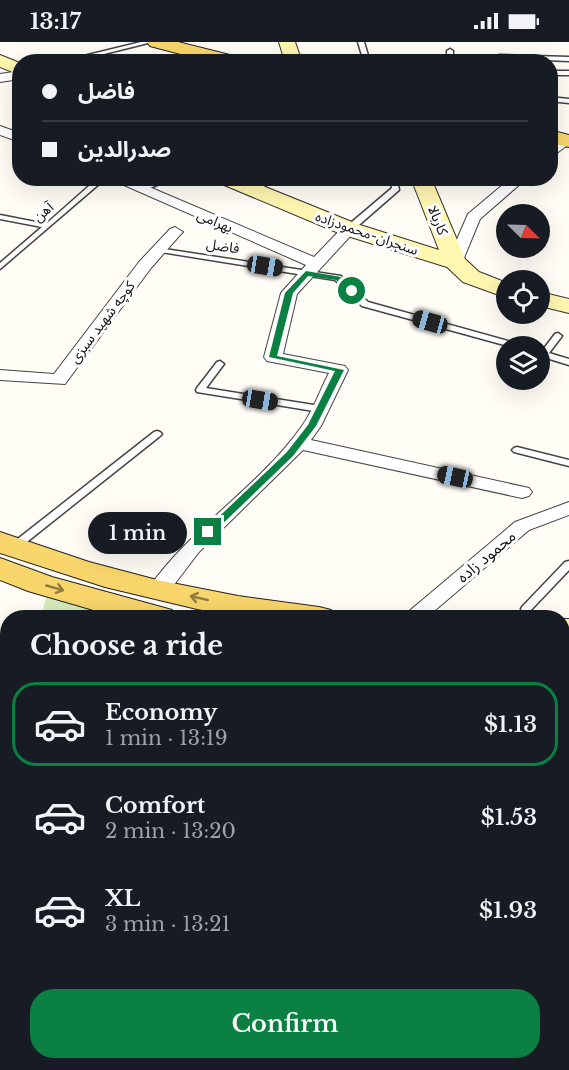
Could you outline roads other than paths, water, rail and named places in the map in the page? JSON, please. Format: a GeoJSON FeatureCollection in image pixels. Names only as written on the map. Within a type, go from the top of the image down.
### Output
{"type":"FeatureCollection","features":[{"type":"Feature","properties":{"kind":"main road"},"geometry":{"type":"LineString","coordinates":[[147,42],[204,54]]}},
{"type":"Feature","properties":{"kind":"main road"},"geometry":{"type":"LineString","coordinates":[[222,54],[238,42]]}},
{"type":"Feature","properties":{"kind":"main road"},"geometry":{"type":"LineString","coordinates":[[14,558],[152,606],[211,610]]}},
{"type":"Feature","properties":{"kind":"street","name":"بهرامی"},"geometry":{"type":"LineString","coordinates":[[133,186],[311,268]]}},
{"type":"Feature","properties":{"kind":"street","name":"سنجران-محمودزاده"},"geometry":{"type":"LineString","coordinates":[[267,186],[349,229],[455,262],[471,277],[496,287]]}},
{"type":"Feature","properties":{"kind":"street","name":"کاربالا"},"geometry":{"type":"LineString","coordinates":[[424,186],[455,262]]}},
{"type":"Feature","properties":{"kind":"street"},"geometry":{"type":"LineString","coordinates":[[455,262],[473,217],[510,186]]}},
{"type":"Feature","properties":{"kind":"street"},"geometry":{"type":"LineString","coordinates":[[152,606],[192,548],[298,443],[320,410],[339,370],[273,357],[289,293],[349,229]]}},
{"type":"Feature","properties":{"kind":"street","name":"کوچه شهید سبزی"},"geometry":{"type":"LineString","coordinates":[[0,389],[8,377],[59,380],[145,265],[175,232]]}},
{"type":"Feature","properties":{"kind":"street"},"geometry":{"type":"LineString","coordinates":[[550,301],[569,306]]}},
{"type":"Feature","properties":{"kind":"street"},"geometry":{"type":"LineString","coordinates":[[298,443],[522,492]]}},
{"type":"Feature","properties":{"kind":"street","name":"محمود زاده"},"geometry":{"type":"LineString","coordinates":[[422,610],[522,526],[569,508]]}},
{"type":"Feature","properties":{"kind":"lane"},"geometry":{"type":"LineString","coordinates":[[96,54],[147,42],[202,54]]}},
{"type":"Feature","properties":{"kind":"lane","name":"آهن"},"geometry":{"type":"LineString","coordinates":[[0,267],[94,186]]}},
{"type":"Feature","properties":{"kind":"lane"},"geometry":{"type":"LineString","coordinates":[[140,189],[148,186]]}},
{"type":"Feature","properties":{"kind":"lane"},"geometry":{"type":"LineString","coordinates":[[349,229],[396,188],[395,186]]}},
{"type":"Feature","properties":{"kind":"lane"},"geometry":{"type":"LineString","coordinates":[[0,217],[47,226]]}},
{"type":"Feature","properties":{"kind":"lane","name":"فاضل"},"geometry":{"type":"LineString","coordinates":[[161,250],[311,268],[338,278],[365,304],[496,340]]}},
{"type":"Feature","properties":{"kind":"lane"},"geometry":{"type":"LineString","coordinates":[[550,345],[558,336]]}},
{"type":"Feature","properties":{"kind":"lane"},"geometry":{"type":"LineString","coordinates":[[550,356],[569,362]]}},
{"type":"Feature","properties":{"kind":"lane"},"geometry":{"type":"LineString","coordinates":[[220,363],[200,390],[320,410]]}},
{"type":"Feature","properties":{"kind":"lane"},"geometry":{"type":"LineString","coordinates":[[14,558],[157,434]]}},
{"type":"Feature","properties":{"kind":"lane"},"geometry":{"type":"LineString","coordinates":[[518,450],[569,463]]}},
{"type":"Feature","properties":{"kind":"lane"},"geometry":{"type":"LineString","coordinates":[[526,609],[569,564]]}}]}
